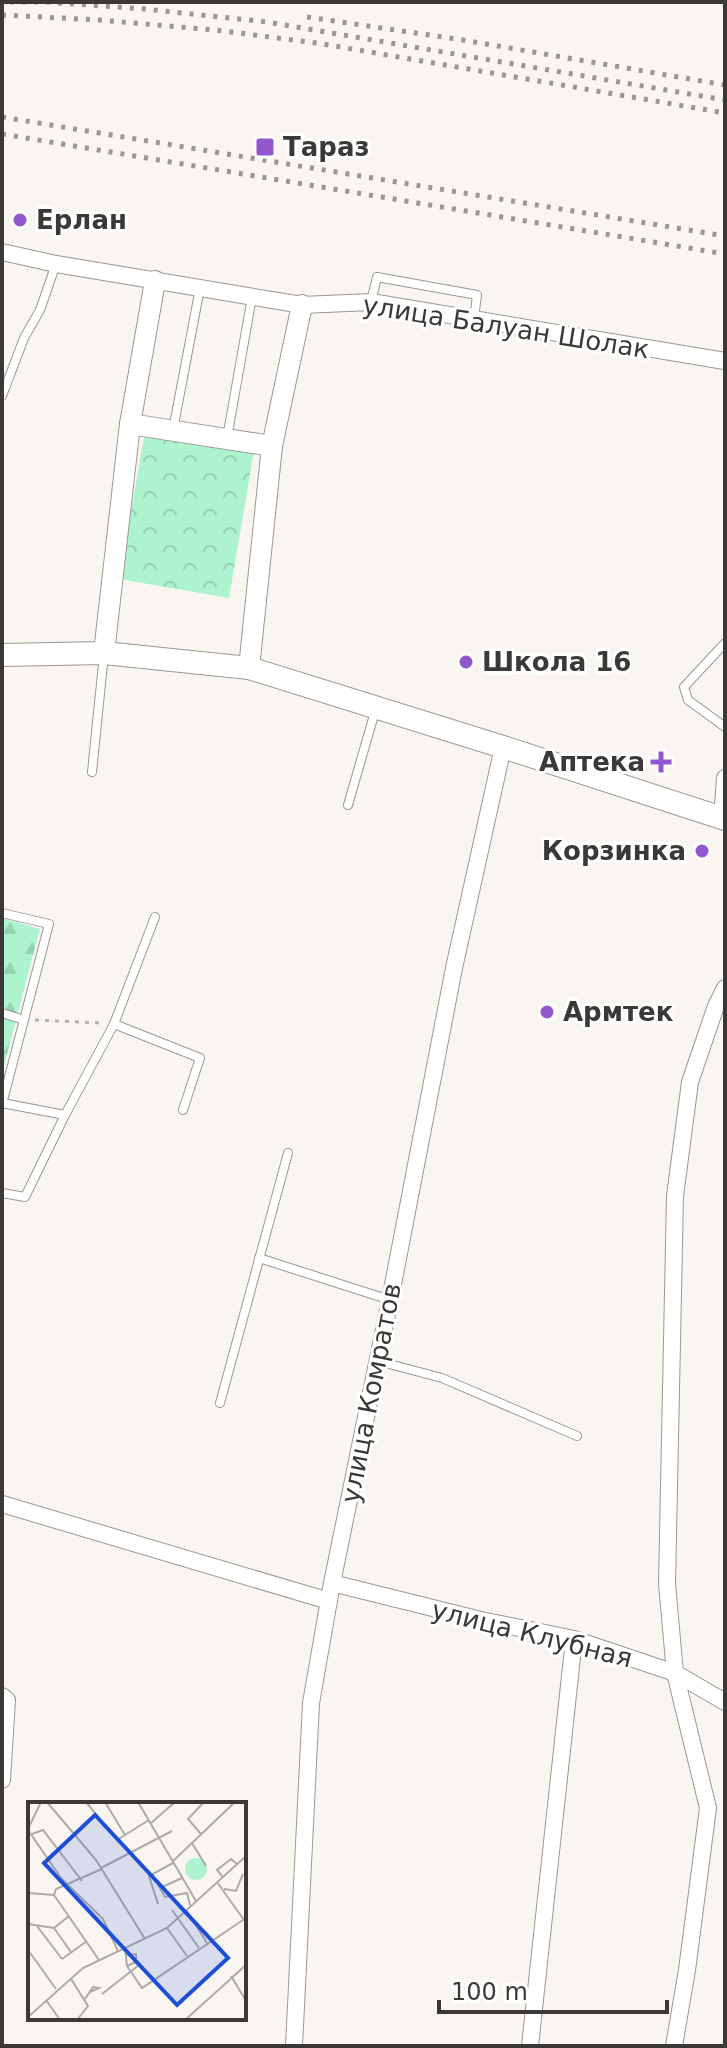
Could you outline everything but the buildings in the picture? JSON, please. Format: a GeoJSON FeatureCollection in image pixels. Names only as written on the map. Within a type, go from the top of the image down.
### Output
{"type":"FeatureCollection","features":[{"type":"Feature","properties":{"kind":"main road"},"geometry":{"type":"LineString","coordinates":[[2,655],[104,653],[249,668],[724,813]]}},
{"type":"Feature","properties":{"kind":"street","name":"улица Балуан Шолак"},"geometry":{"type":"LineString","coordinates":[[2,252],[56,264],[302,305],[371,302],[725,361]]}},
{"type":"Feature","properties":{"kind":"street"},"geometry":{"type":"LineString","coordinates":[[104,653],[130,424],[155,281]]}},
{"type":"Feature","properties":{"kind":"street"},"geometry":{"type":"LineString","coordinates":[[249,668],[272,446],[302,305]]}},
{"type":"Feature","properties":{"kind":"street"},"geometry":{"type":"LineString","coordinates":[[130,424],[272,446]]}},
{"type":"Feature","properties":{"kind":"street","name":"улица Комратов"},"geometry":{"type":"LineString","coordinates":[[294,2046],[311,1703],[454,968],[503,747]]}},
{"type":"Feature","properties":{"kind":"street"},"geometry":{"type":"LineString","coordinates":[[724,813],[725,778]]}},
{"type":"Feature","properties":{"kind":"street"},"geometry":{"type":"LineString","coordinates":[[674,2046],[708,1808],[675,1673],[667,1584],[675,1196],[690,1082],[725,988]]}},
{"type":"Feature","properties":{"kind":"street"},"geometry":{"type":"LineString","coordinates":[[2,1504],[329,1601]]}},
{"type":"Feature","properties":{"kind":"street","name":"улица Клубная"},"geometry":{"type":"LineString","coordinates":[[332,1583],[481,1620],[574,1639],[675,1673],[725,1702]]}},
{"type":"Feature","properties":{"kind":"street"},"geometry":{"type":"LineString","coordinates":[[530,2046],[574,1639]]}},
{"type":"Feature","properties":{"kind":"street"},"geometry":{"type":"LineString","coordinates":[[2,1696],[7,1700],[2,1780]]}},
{"type":"Feature","properties":{"kind":"lane"},"geometry":{"type":"LineString","coordinates":[[2,396],[24,338],[40,310],[56,264]]}},
{"type":"Feature","properties":{"kind":"lane"},"geometry":{"type":"LineString","coordinates":[[371,302],[377,277],[477,295],[474,320]]}},
{"type":"Feature","properties":{"kind":"lane"},"geometry":{"type":"LineString","coordinates":[[172,431],[200,288]]}},
{"type":"Feature","properties":{"kind":"lane"},"geometry":{"type":"LineString","coordinates":[[226,439],[252,297]]}},
{"type":"Feature","properties":{"kind":"lane"},"geometry":{"type":"LineString","coordinates":[[725,643],[684,687],[688,700],[725,727]]}},
{"type":"Feature","properties":{"kind":"lane"},"geometry":{"type":"LineString","coordinates":[[92,772],[104,653]]}},
{"type":"Feature","properties":{"kind":"lane"},"geometry":{"type":"LineString","coordinates":[[348,805],[376,707]]}},
{"type":"Feature","properties":{"kind":"lane"},"geometry":{"type":"LineString","coordinates":[[2,913],[49,924],[2,1103],[65,1115]]}},
{"type":"Feature","properties":{"kind":"lane"},"geometry":{"type":"LineString","coordinates":[[2,1193],[25,1197],[114,1024],[155,917]]}},
{"type":"Feature","properties":{"kind":"lane"},"geometry":{"type":"LineString","coordinates":[[2,1013],[24,1020]]}},
{"type":"Feature","properties":{"kind":"lane"},"geometry":{"type":"LineString","coordinates":[[114,1024],[200,1058],[183,1110]]}},
{"type":"Feature","properties":{"kind":"lane"},"geometry":{"type":"LineString","coordinates":[[220,1403],[288,1153]]}},
{"type":"Feature","properties":{"kind":"lane"},"geometry":{"type":"LineString","coordinates":[[259,1258],[390,1300]]}},
{"type":"Feature","properties":{"kind":"lane"},"geometry":{"type":"LineString","coordinates":[[377,1361],[442,1378],[577,1436]]}},
{"type":"Feature","properties":{"kind":"path"},"geometry":{"type":"LineString","coordinates":[[24,1020],[114,1024]]}},
{"type":"Feature","properties":{"kind":"green space"},"geometry":{"type":"Polygon","coordinates":[[[145,432],[254,451],[229,598],[119,579],[145,432]]]}},
{"type":"Feature","properties":{"kind":"green space"},"geometry":{"type":"Polygon","coordinates":[[[2,918],[40,929],[2,1073],[2,918]]]}},
{"type":"Feature","properties":{"kind":"railway"},"geometry":{"type":"LineString","coordinates":[[10,2],[145,9],[267,22],[725,100]]}},
{"type":"Feature","properties":{"kind":"railway"},"geometry":{"type":"LineString","coordinates":[[2,15],[215,30],[317,43],[725,113]]}},
{"type":"Feature","properties":{"kind":"railway"},"geometry":{"type":"LineString","coordinates":[[307,17],[725,85]]}},
{"type":"Feature","properties":{"kind":"railway"},"geometry":{"type":"LineString","coordinates":[[2,117],[725,236]]}},
{"type":"Feature","properties":{"kind":"railway"},"geometry":{"type":"LineString","coordinates":[[2,134],[725,254]]}},
{"type":"Feature","properties":{"kind":"place","name":"Тараз"},"geometry":{"type":"Point","coordinates":[265,147]}},
{"type":"Feature","properties":{"kind":"place","name":"Ерлан"},"geometry":{"type":"Point","coordinates":[20,220]}},
{"type":"Feature","properties":{"kind":"place","name":"Школа 16"},"geometry":{"type":"Point","coordinates":[466,662]}},
{"type":"Feature","properties":{"kind":"place","name":"Аптека"},"geometry":{"type":"Point","coordinates":[661,762]}},
{"type":"Feature","properties":{"kind":"place","name":"Корзинка"},"geometry":{"type":"Point","coordinates":[702,851]}},
{"type":"Feature","properties":{"kind":"place","name":"Армтек"},"geometry":{"type":"Point","coordinates":[547,1012]}}]}
